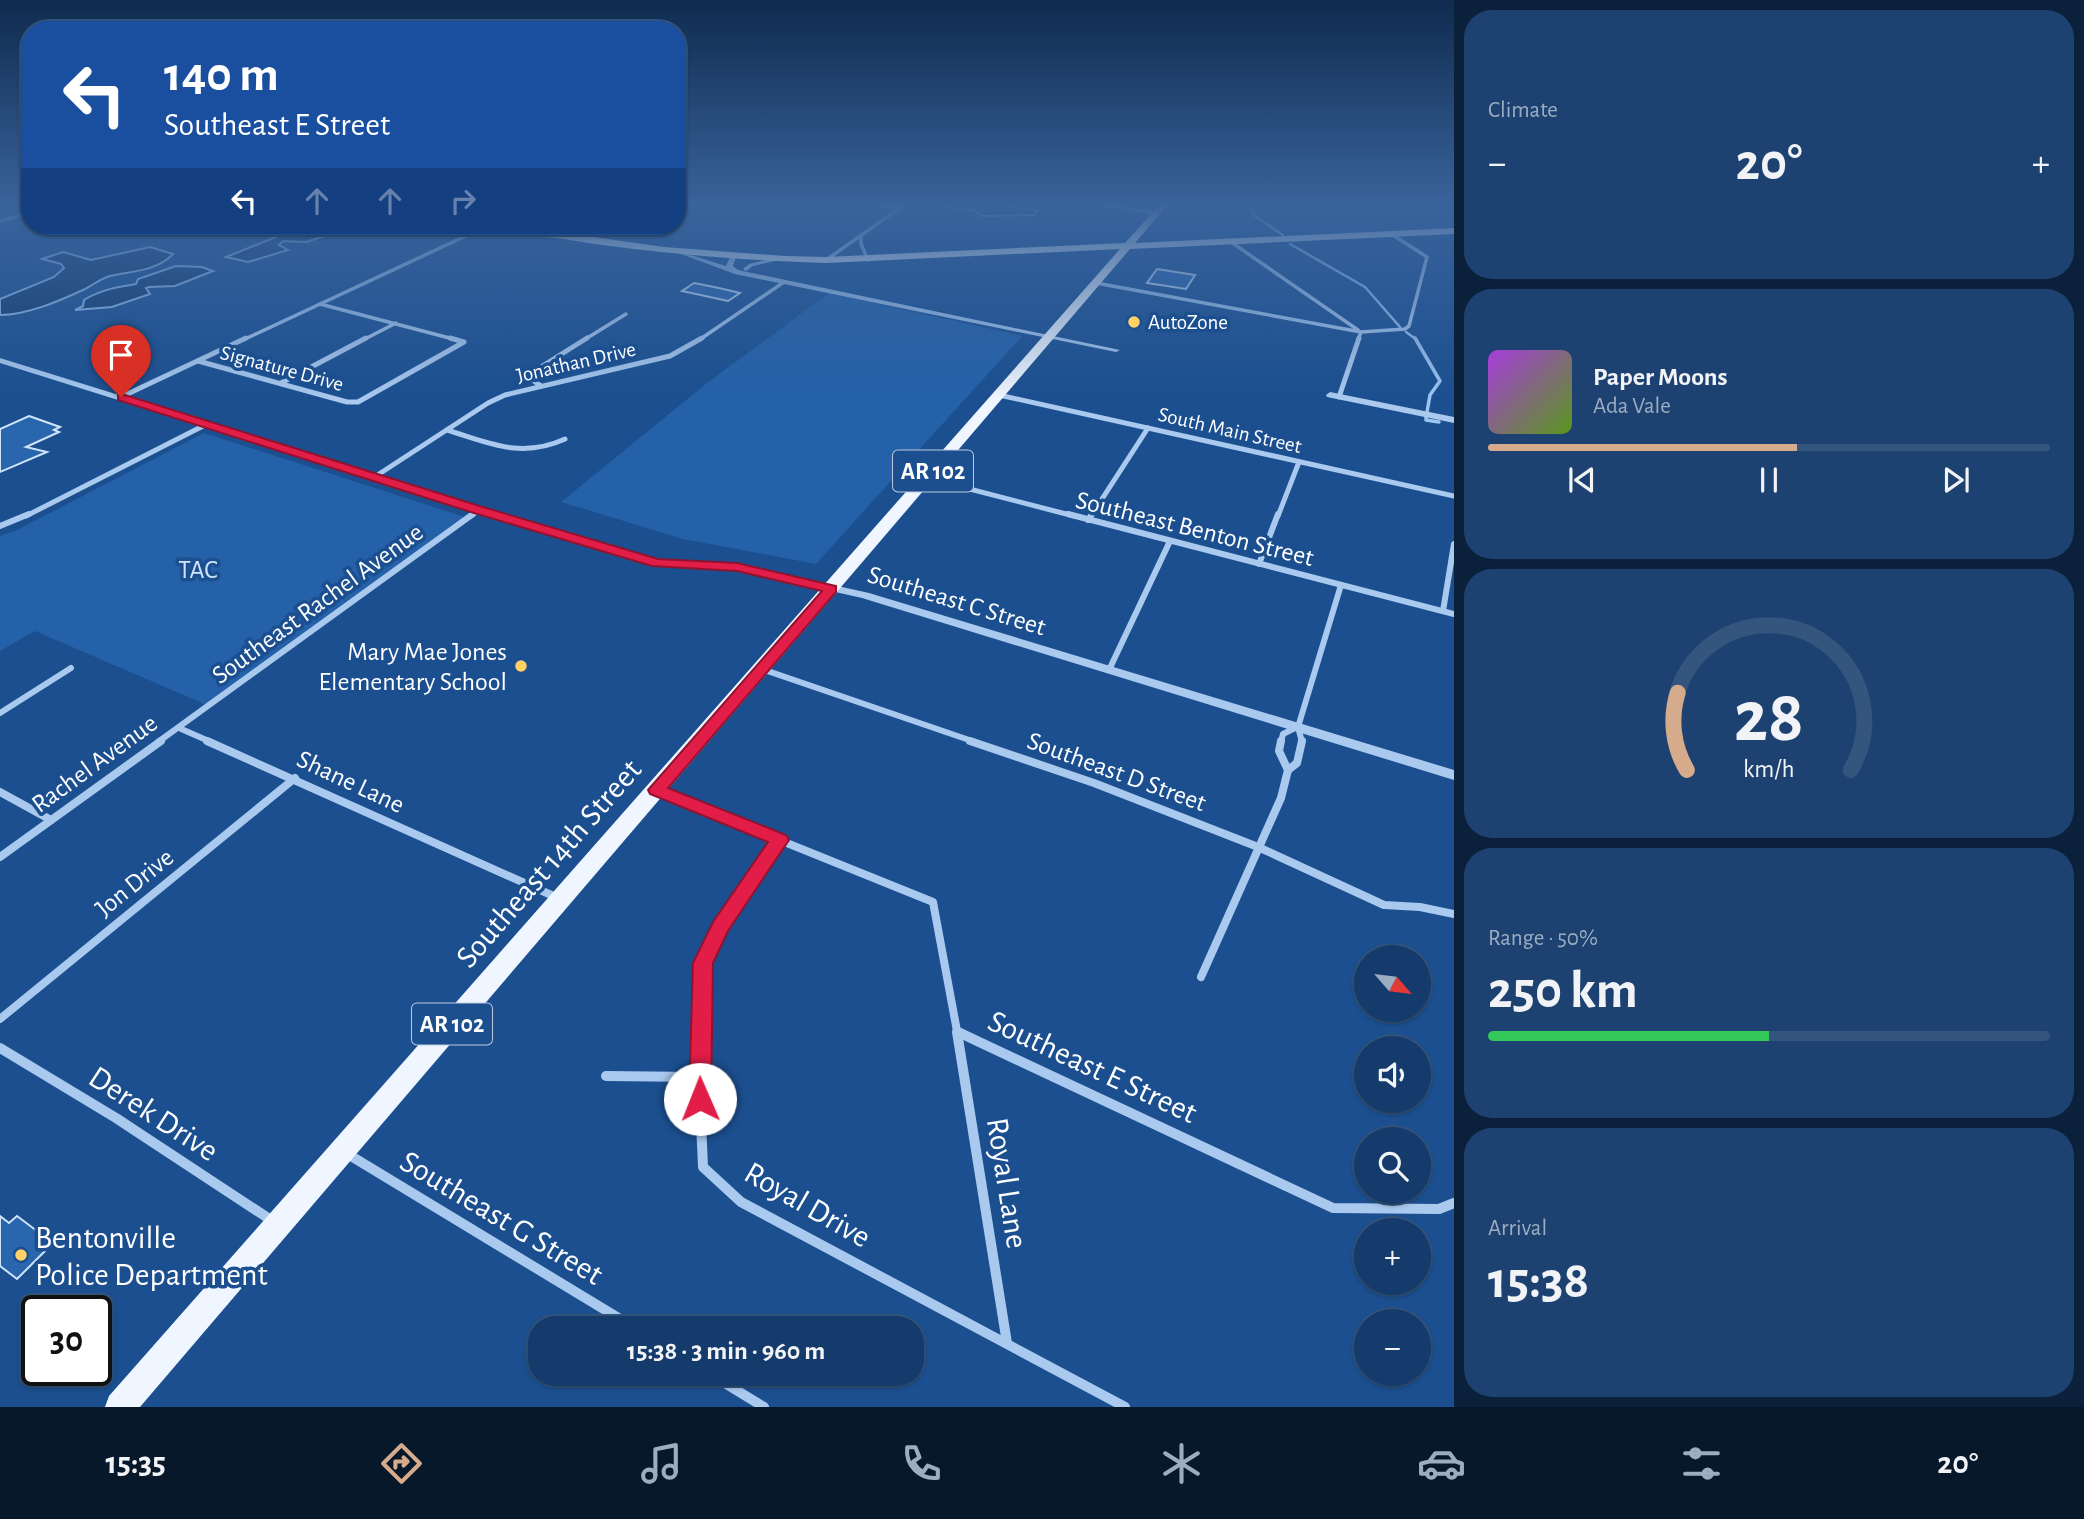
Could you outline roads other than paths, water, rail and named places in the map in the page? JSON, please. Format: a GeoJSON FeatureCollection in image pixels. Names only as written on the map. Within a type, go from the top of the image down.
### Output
{"type":"FeatureCollection","features":[{"type":"Feature","properties":{"kind":"main road","name":"AR 102"},"geometry":{"type":"LineString","coordinates":[[999,395],[1108,269]]}},
{"type":"Feature","properties":{"kind":"main road","name":"Southeast 14th Street"},"geometry":{"type":"LineString","coordinates":[[120,1407],[999,395]]}},
{"type":"Feature","properties":{"kind":"street"},"geometry":{"type":"LineString","coordinates":[[121,397],[396,269]]}},
{"type":"Feature","properties":{"kind":"street"},"geometry":{"type":"LineString","coordinates":[[727,269],[1116,350]]}},
{"type":"Feature","properties":{"kind":"street"},"geometry":{"type":"LineString","coordinates":[[732,269],[736,272]]}},
{"type":"Feature","properties":{"kind":"street"},"geometry":{"type":"LineString","coordinates":[[746,269],[766,278]]}},
{"type":"Feature","properties":{"kind":"street"},"geometry":{"type":"LineString","coordinates":[[1272,269],[1361,332]]}},
{"type":"Feature","properties":{"kind":"street"},"geometry":{"type":"LineString","coordinates":[[1096,283],[1361,332],[1400,330],[1409,326],[1424,269]]}},
{"type":"Feature","properties":{"kind":"street","name":"Jonathan Drive"},"geometry":{"type":"LineString","coordinates":[[376,476],[488,403],[505,395],[677,353],[784,282]]}},
{"type":"Feature","properties":{"kind":"street"},"geometry":{"type":"LineString","coordinates":[[320,304],[397,323]]}},
{"type":"Feature","properties":{"kind":"street"},"geometry":{"type":"LineString","coordinates":[[541,386],[531,379],[533,372],[626,314]]}},
{"type":"Feature","properties":{"kind":"street"},"geometry":{"type":"LineString","coordinates":[[281,383],[397,323]]}},
{"type":"Feature","properties":{"kind":"street","name":"Signature Drive"},"geometry":{"type":"LineString","coordinates":[[198,362],[347,402],[358,402],[464,342],[397,323]]}},
{"type":"Feature","properties":{"kind":"street"},"geometry":{"type":"LineString","coordinates":[[1361,332],[1335,396],[1454,420]]}},
{"type":"Feature","properties":{"kind":"street","name":"Southeast C Street"},"geometry":{"type":"LineString","coordinates":[[0,360],[478,510],[657,563],[737,567],[865,595],[1454,775]]}},
{"type":"Feature","properties":{"kind":"street","name":"South Main Street"},"geometry":{"type":"LineString","coordinates":[[999,395],[1454,496]]}},
{"type":"Feature","properties":{"kind":"street"},"geometry":{"type":"LineString","coordinates":[[0,526],[18,520],[207,424]]}},
{"type":"Feature","properties":{"kind":"street"},"geometry":{"type":"LineString","coordinates":[[1088,520],[1148,428]]}},
{"type":"Feature","properties":{"kind":"street"},"geometry":{"type":"LineString","coordinates":[[447,430],[524,452],[540,450],[565,439]]}},
{"type":"Feature","properties":{"kind":"street"},"geometry":{"type":"LineString","coordinates":[[1259,564],[1298,462]]}},
{"type":"Feature","properties":{"kind":"street","name":"Southeast Benton Street"},"geometry":{"type":"LineString","coordinates":[[927,478],[1454,614]]}},
{"type":"Feature","properties":{"kind":"street","name":"Southeast Rachel Avenue"},"geometry":{"type":"LineString","coordinates":[[179,728],[478,510]]}},
{"type":"Feature","properties":{"kind":"street"},"geometry":{"type":"LineString","coordinates":[[1110,670],[1170,541]]}},
{"type":"Feature","properties":{"kind":"street"},"geometry":{"type":"LineString","coordinates":[[1443,611],[1454,544]]}},
{"type":"Feature","properties":{"kind":"street"},"geometry":{"type":"LineString","coordinates":[[1288,769],[1297,763],[1303,738],[1298,727],[1341,585]]}},
{"type":"Feature","properties":{"kind":"street"},"geometry":{"type":"LineString","coordinates":[[0,713],[71,668]]}},
{"type":"Feature","properties":{"kind":"street","name":"Southeast D Street"},"geometry":{"type":"LineString","coordinates":[[762,669],[1094,783],[1258,847],[1384,905],[1454,914]]}},
{"type":"Feature","properties":{"kind":"street"},"geometry":{"type":"LineString","coordinates":[[1201,977],[1281,798],[1288,769],[1279,751],[1283,734],[1298,727]]}},
{"type":"Feature","properties":{"kind":"street","name":"Shane Lane"},"geometry":{"type":"LineString","coordinates":[[179,728],[560,899]]}},
{"type":"Feature","properties":{"kind":"street","name":"Rachel Avenue"},"geometry":{"type":"LineString","coordinates":[[0,857],[179,728]]}},
{"type":"Feature","properties":{"kind":"street","name":"Jon Drive"},"geometry":{"type":"LineString","coordinates":[[0,1019],[295,778]]}},
{"type":"Feature","properties":{"kind":"street","name":"Southeast E Street"},"geometry":{"type":"LineString","coordinates":[[656,790],[933,902],[957,1031],[1333,1208],[1439,1209],[1454,1203]]}},
{"type":"Feature","properties":{"kind":"street"},"geometry":{"type":"LineString","coordinates":[[0,792],[51,820]]}},
{"type":"Feature","properties":{"kind":"street","name":"Royal Drive"},"geometry":{"type":"LineString","coordinates":[[780,840],[720,927],[703,963],[699,1077],[703,1167],[741,1202],[1125,1407]]}},
{"type":"Feature","properties":{"kind":"street","name":"Royal Lane"},"geometry":{"type":"LineString","coordinates":[[957,1031],[1007,1343]]}},
{"type":"Feature","properties":{"kind":"street","name":"Derek Drive"},"geometry":{"type":"LineString","coordinates":[[0,1048],[116,1118],[278,1225]]}},
{"type":"Feature","properties":{"kind":"street"},"geometry":{"type":"LineString","coordinates":[[606,1076],[699,1077]]}},
{"type":"Feature","properties":{"kind":"street","name":"Southeast G Street"},"geometry":{"type":"LineString","coordinates":[[343,1150],[615,1316]]}},
{"type":"Feature","properties":{"kind":"street"},"geometry":{"type":"LineString","coordinates":[[730,1386],[764,1407]]}},
{"type":"Feature","properties":{"kind":"waterway"},"geometry":{"type":"LineString","coordinates":[[1333,269],[1365,287],[1400,327]]}},
{"type":"Feature","properties":{"kind":"waterway"},"geometry":{"type":"LineString","coordinates":[[1406,332],[1416,339]]}},
{"type":"Feature","properties":{"kind":"waterway"},"geometry":{"type":"LineString","coordinates":[[1416,339],[1440,381],[1430,395],[1427,412]]}},
{"type":"Feature","properties":{"kind":"waterway"},"geometry":{"type":"LineString","coordinates":[[1426,417],[1426,420],[1439,422]]}},
{"type":"Feature","properties":{"kind":"place","name":"AutoZone"},"geometry":{"type":"Point","coordinates":[1134,322]}},
{"type":"Feature","properties":{"kind":"place","name":"Mary Mae Jones Elementary School"},"geometry":{"type":"Point","coordinates":[521,666]}},
{"type":"Feature","properties":{"kind":"place","name":"Bentonville Police Department"},"geometry":{"type":"Point","coordinates":[21,1255]}},
{"type":"Feature","properties":{"kind":"park label","name":"TAC"},"geometry":{"type":"Point","coordinates":[198,569]}}]}
